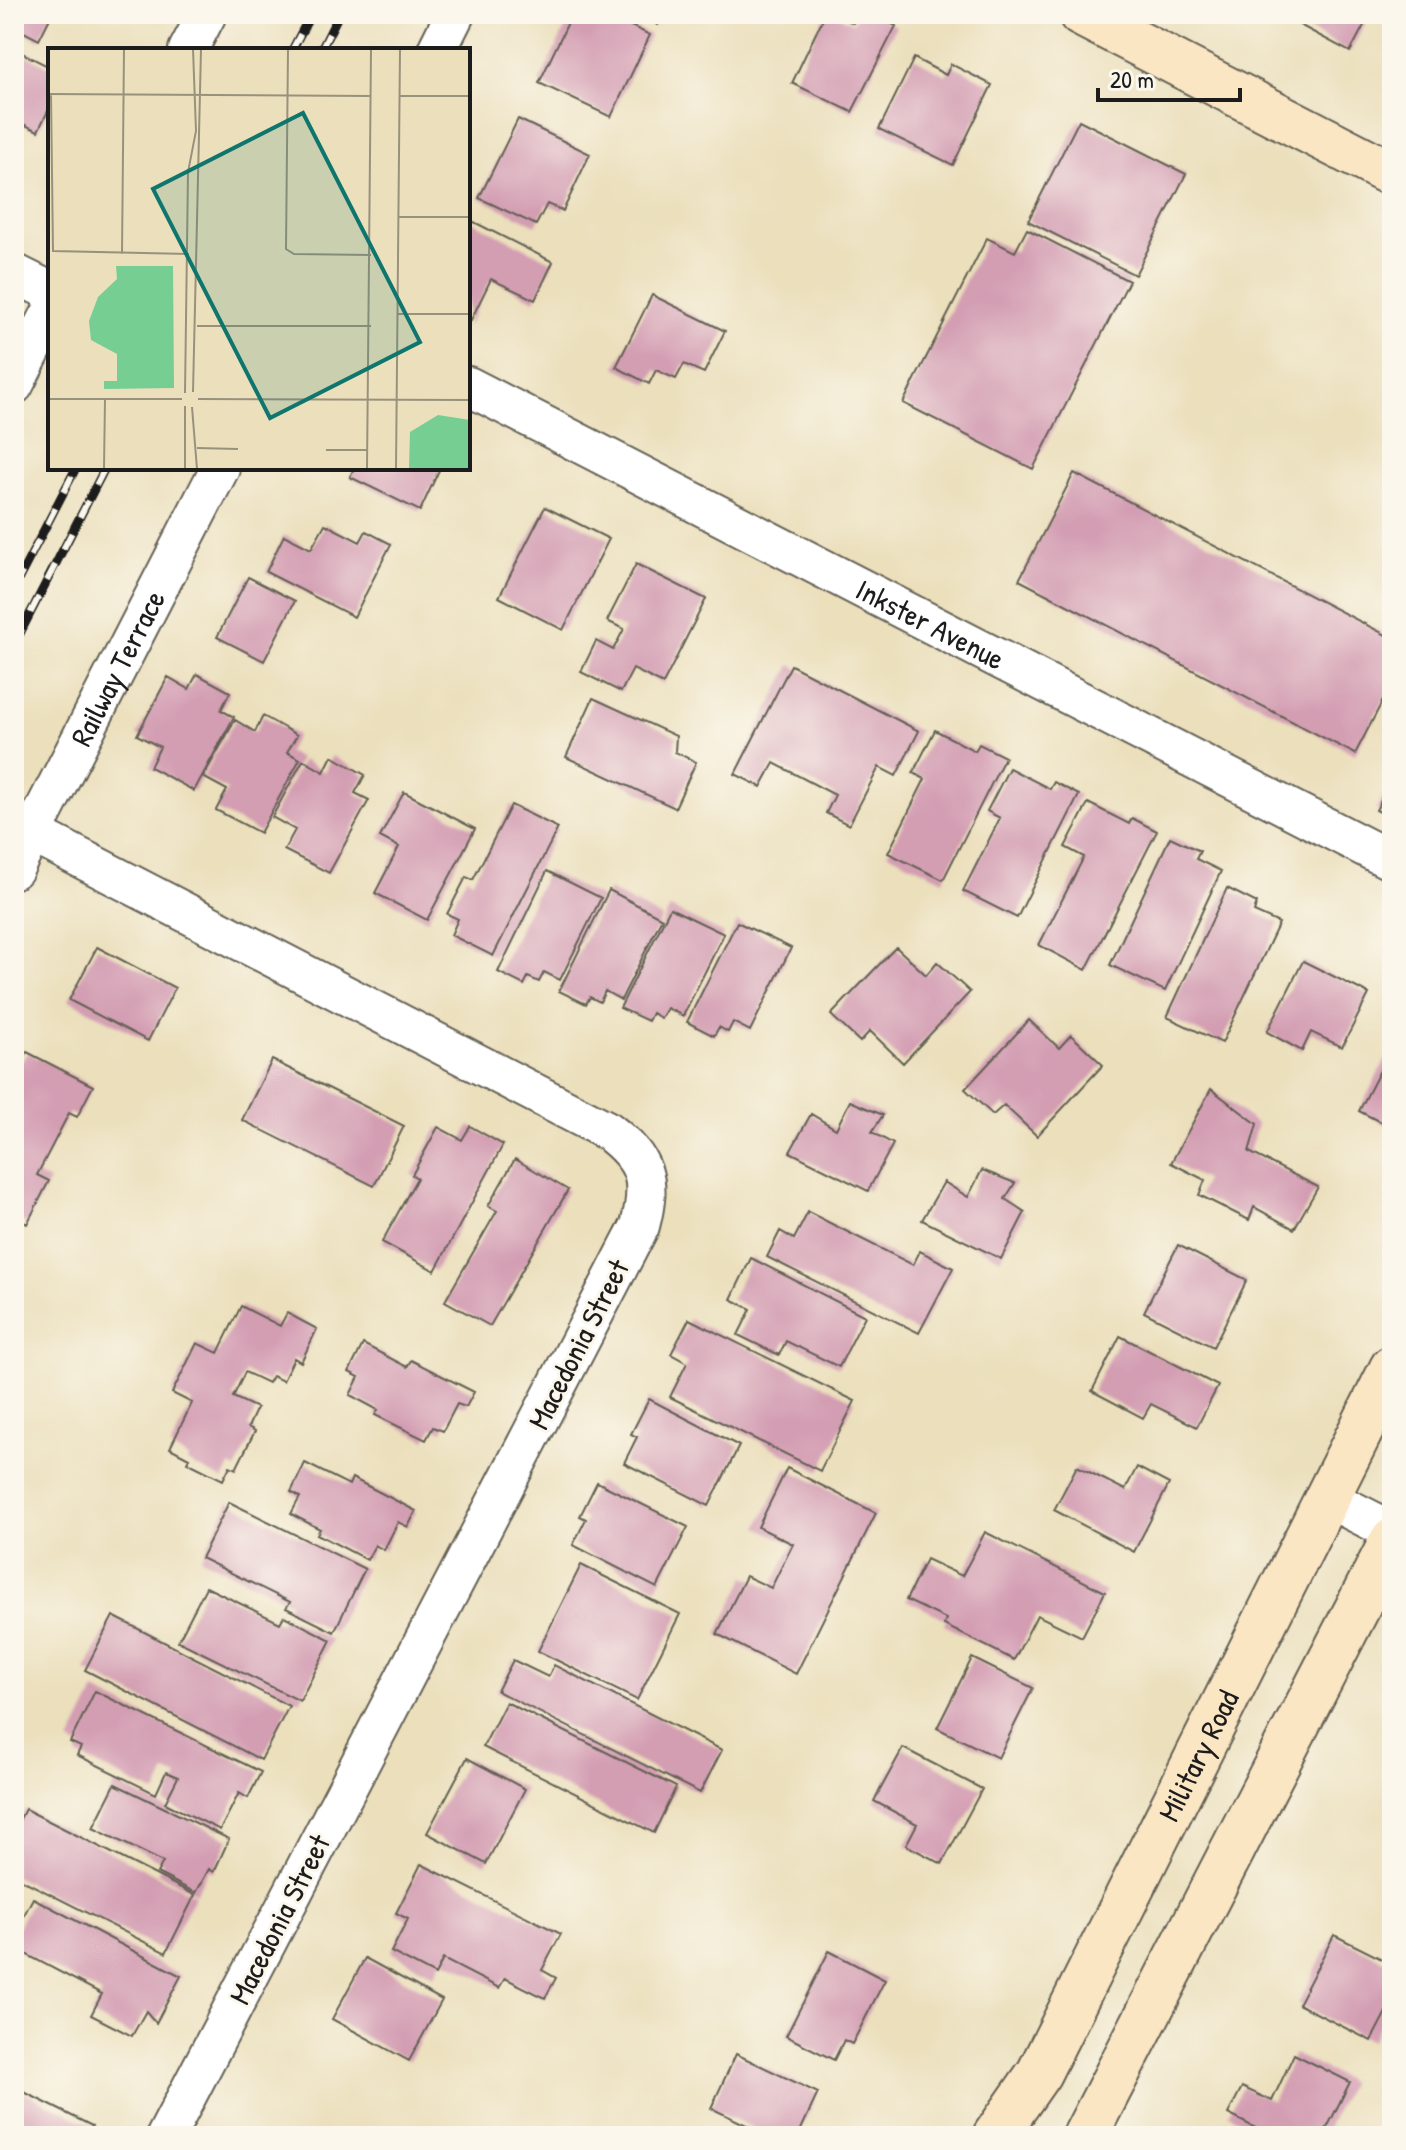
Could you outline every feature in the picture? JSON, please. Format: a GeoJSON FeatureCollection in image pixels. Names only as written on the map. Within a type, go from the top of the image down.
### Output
{"type":"FeatureCollection","features":[{"type":"Feature","properties":{"kind":"street"},"geometry":{"type":"LineString","coordinates":[[189,48],[207,14]]}},
{"type":"Feature","properties":{"kind":"street"},"geometry":{"type":"LineString","coordinates":[[438,48],[455,14]]}},
{"type":"Feature","properties":{"kind":"street"},"geometry":{"type":"LineString","coordinates":[[1081,14],[1392,174]]}},
{"type":"Feature","properties":{"kind":"street"},"geometry":{"type":"LineString","coordinates":[[14,273],[48,290]]}},
{"type":"Feature","properties":{"kind":"street"},"geometry":{"type":"LineString","coordinates":[[14,385],[48,319]]}},
{"type":"Feature","properties":{"kind":"street","name":"Inkster Avenue"},"geometry":{"type":"LineString","coordinates":[[470,387],[1392,861]]}},
{"type":"Feature","properties":{"kind":"street","name":"Railway Terrace"},"geometry":{"type":"LineString","coordinates":[[14,869],[219,470]]}},
{"type":"Feature","properties":{"kind":"street","name":"Macedonia Street"},"geometry":{"type":"LineString","coordinates":[[32,833],[608,1131],[630,1148],[644,1172],[647,1197],[640,1226],[166,2136]]}},
{"type":"Feature","properties":{"kind":"street","name":"Military Road"},"geometry":{"type":"LineString","coordinates":[[995,2136],[1039,2073],[1392,1368]]}},
{"type":"Feature","properties":{"kind":"street"},"geometry":{"type":"LineString","coordinates":[[1327,1498],[1392,1531]]}},
{"type":"Feature","properties":{"kind":"street"},"geometry":{"type":"LineString","coordinates":[[1085,2136],[1392,1541]]}},
{"type":"Feature","properties":{"kind":"building"},"geometry":{"type":"Polygon","coordinates":[[[14,14],[52,14],[39,40],[14,27],[14,14]]]}},
{"type":"Feature","properties":{"kind":"building"},"geometry":{"type":"Polygon","coordinates":[[[572,14],[606,14],[650,35],[611,117],[539,83],[572,14]]]}},
{"type":"Feature","properties":{"kind":"building"},"geometry":{"type":"Polygon","coordinates":[[[635,14],[664,14],[658,25],[635,14]]]}},
{"type":"Feature","properties":{"kind":"building"},"geometry":{"type":"Polygon","coordinates":[[[825,14],[835,14],[853,23],[858,14],[872,14],[896,26],[852,112],[792,83],[825,14]]]}},
{"type":"Feature","properties":{"kind":"building"},"geometry":{"type":"Polygon","coordinates":[[[1301,14],[1370,14],[1350,52],[1296,23],[1301,14]]]}},
{"type":"Feature","properties":{"kind":"building"},"geometry":{"type":"Polygon","coordinates":[[[14,49],[48,66],[48,111],[38,131],[14,120],[14,49]]]}},
{"type":"Feature","properties":{"kind":"building"},"geometry":{"type":"Polygon","coordinates":[[[914,58],[946,75],[951,64],[992,85],[953,165],[879,129],[914,58]]]}},
{"type":"Feature","properties":{"kind":"building"},"geometry":{"type":"Polygon","coordinates":[[[518,119],[590,154],[563,211],[547,204],[536,225],[479,198],[518,119]]]}},
{"type":"Feature","properties":{"kind":"building"},"geometry":{"type":"Polygon","coordinates":[[[1079,120],[1186,174],[1135,275],[1028,221],[1079,120]]]}},
{"type":"Feature","properties":{"kind":"building"},"geometry":{"type":"Polygon","coordinates":[[[470,220],[553,262],[535,300],[491,279],[470,322],[470,220]]]}},
{"type":"Feature","properties":{"kind":"building"},"geometry":{"type":"Polygon","coordinates":[[[1027,229],[1129,281],[1033,469],[903,403],[987,238],[1015,252],[1027,229]]]}},
{"type":"Feature","properties":{"kind":"building"},"geometry":{"type":"Polygon","coordinates":[[[652,295],[725,331],[704,373],[684,364],[676,379],[656,370],[649,384],[616,367],[652,295]]]}},
{"type":"Feature","properties":{"kind":"building"},"geometry":{"type":"Polygon","coordinates":[[[353,470],[439,470],[420,511],[350,477],[353,470]]]}},
{"type":"Feature","properties":{"kind":"building"},"geometry":{"type":"Polygon","coordinates":[[[1074,473],[1392,638],[1392,683],[1355,754],[1019,580],[1074,473]]]}},
{"type":"Feature","properties":{"kind":"building"},"geometry":{"type":"Polygon","coordinates":[[[545,507],[609,539],[563,630],[499,597],[545,507]]]}},
{"type":"Feature","properties":{"kind":"building"},"geometry":{"type":"Polygon","coordinates":[[[325,524],[360,542],[366,531],[391,544],[354,617],[266,572],[284,535],[311,549],[325,524]]]}},
{"type":"Feature","properties":{"kind":"building"},"geometry":{"type":"Polygon","coordinates":[[[636,564],[706,599],[663,684],[633,669],[621,692],[581,672],[596,641],[613,650],[624,629],[607,621],[636,564]]]}},
{"type":"Feature","properties":{"kind":"building"},"geometry":{"type":"Polygon","coordinates":[[[248,577],[295,601],[264,661],[217,637],[248,577]]]}},
{"type":"Feature","properties":{"kind":"building"},"geometry":{"type":"Polygon","coordinates":[[[791,665],[919,731],[896,776],[879,767],[849,825],[826,813],[835,795],[774,763],[761,787],[735,774],[791,665]]]}},
{"type":"Feature","properties":{"kind":"building"},"geometry":{"type":"Polygon","coordinates":[[[197,674],[230,692],[221,710],[234,717],[194,791],[150,767],[160,747],[137,735],[168,677],[189,689],[197,674]]]}},
{"type":"Feature","properties":{"kind":"building"},"geometry":{"type":"Polygon","coordinates":[[[593,698],[676,736],[675,752],[696,762],[675,808],[566,757],[593,698]]]}},
{"type":"Feature","properties":{"kind":"building"},"geometry":{"type":"Polygon","coordinates":[[[263,716],[297,735],[287,752],[300,759],[260,833],[216,810],[227,790],[203,777],[235,720],[255,732],[263,716]]]}},
{"type":"Feature","properties":{"kind":"building"},"geometry":{"type":"Polygon","coordinates":[[[935,730],[975,751],[979,744],[1005,757],[943,880],[888,853],[925,779],[913,773],[935,730]]]}},
{"type":"Feature","properties":{"kind":"building"},"geometry":{"type":"Polygon","coordinates":[[[332,756],[365,775],[355,793],[369,800],[329,873],[284,850],[295,830],[272,817],[303,760],[324,772],[332,756]]]}},
{"type":"Feature","properties":{"kind":"building"},"geometry":{"type":"Polygon","coordinates":[[[1009,768],[1050,789],[1054,782],[1079,795],[1017,918],[963,891],[1000,818],[987,811],[1009,768]]]}},
{"type":"Feature","properties":{"kind":"building"},"geometry":{"type":"Polygon","coordinates":[[[1392,779],[1392,818],[1376,810],[1392,779]]]}},
{"type":"Feature","properties":{"kind":"building"},"geometry":{"type":"Polygon","coordinates":[[[404,792],[475,829],[427,920],[375,893],[399,847],[380,837],[404,792]]]}},
{"type":"Feature","properties":{"kind":"building"},"geometry":{"type":"Polygon","coordinates":[[[1088,803],[1129,824],[1132,818],[1157,831],[1086,970],[1039,945],[1084,857],[1065,847],[1088,803]]]}},
{"type":"Feature","properties":{"kind":"building"},"geometry":{"type":"Polygon","coordinates":[[[511,805],[558,828],[493,956],[451,935],[458,919],[447,914],[466,877],[473,880],[511,805]]]}},
{"type":"Feature","properties":{"kind":"building"},"geometry":{"type":"Polygon","coordinates":[[[1170,837],[1200,851],[1196,859],[1221,871],[1165,991],[1110,965],[1170,837]]]}},
{"type":"Feature","properties":{"kind":"building"},"geometry":{"type":"Polygon","coordinates":[[[547,871],[601,898],[560,980],[544,972],[539,982],[528,977],[524,985],[498,972],[547,871]]]}},
{"type":"Feature","properties":{"kind":"building"},"geometry":{"type":"Polygon","coordinates":[[[1227,888],[1257,903],[1254,912],[1279,923],[1222,1043],[1167,1017],[1227,888]]]}},
{"type":"Feature","properties":{"kind":"building"},"geometry":{"type":"Polygon","coordinates":[[[609,890],[662,918],[621,1000],[605,991],[600,1002],[590,997],[586,1004],[559,991],[609,890]]]}},
{"type":"Feature","properties":{"kind":"building"},"geometry":{"type":"Polygon","coordinates":[[[670,908],[724,934],[683,1016],[667,1008],[661,1018],[652,1013],[648,1021],[620,1008],[670,908]]]}},
{"type":"Feature","properties":{"kind":"building"},"geometry":{"type":"Polygon","coordinates":[[[737,922],[791,948],[750,1031],[733,1022],[728,1032],[719,1027],[714,1036],[687,1022],[737,922]]]}},
{"type":"Feature","properties":{"kind":"building"},"geometry":{"type":"Polygon","coordinates":[[[97,947],[175,988],[148,1041],[69,1000],[97,947]]]}},
{"type":"Feature","properties":{"kind":"building"},"geometry":{"type":"Polygon","coordinates":[[[896,947],[926,975],[937,962],[970,992],[903,1063],[870,1031],[860,1042],[831,1015],[896,947]]]}},
{"type":"Feature","properties":{"kind":"building"},"geometry":{"type":"Polygon","coordinates":[[[1303,961],[1369,994],[1342,1047],[1311,1032],[1302,1051],[1267,1032],[1303,961]]]}},
{"type":"Feature","properties":{"kind":"building"},"geometry":{"type":"Polygon","coordinates":[[[1029,1020],[1059,1048],[1071,1035],[1103,1065],[1037,1136],[1004,1105],[993,1115],[965,1089],[1029,1020]]]}},
{"type":"Feature","properties":{"kind":"building"},"geometry":{"type":"Polygon","coordinates":[[[1392,1047],[1392,1128],[1359,1111],[1392,1047]]]}},
{"type":"Feature","properties":{"kind":"building"},"geometry":{"type":"Polygon","coordinates":[[[27,1052],[93,1086],[77,1117],[69,1113],[37,1175],[49,1181],[27,1224],[14,1217],[14,1077],[27,1052]]]}},
{"type":"Feature","properties":{"kind":"building"},"geometry":{"type":"Polygon","coordinates":[[[272,1060],[404,1126],[374,1186],[242,1120],[272,1060]]]}},
{"type":"Feature","properties":{"kind":"building"},"geometry":{"type":"Polygon","coordinates":[[[1211,1089],[1257,1124],[1249,1152],[1318,1187],[1294,1229],[1254,1207],[1249,1220],[1199,1195],[1205,1180],[1171,1163],[1211,1089]]]}},
{"type":"Feature","properties":{"kind":"building"},"geometry":{"type":"Polygon","coordinates":[[[850,1101],[883,1115],[872,1132],[893,1144],[868,1191],[790,1152],[811,1114],[836,1129],[850,1101]]]}},
{"type":"Feature","properties":{"kind":"building"},"geometry":{"type":"Polygon","coordinates":[[[470,1126],[503,1145],[435,1271],[382,1242],[417,1178],[412,1175],[438,1127],[462,1140],[470,1126]]]}},
{"type":"Feature","properties":{"kind":"building"},"geometry":{"type":"Polygon","coordinates":[[[515,1159],[568,1190],[490,1326],[445,1301],[497,1211],[488,1206],[515,1159]]]}},
{"type":"Feature","properties":{"kind":"building"},"geometry":{"type":"Polygon","coordinates":[[[982,1170],[1015,1183],[1005,1199],[1025,1212],[1001,1259],[922,1220],[944,1182],[968,1197],[982,1170]]]}},
{"type":"Feature","properties":{"kind":"building"},"geometry":{"type":"Polygon","coordinates":[[[808,1212],[913,1265],[920,1251],[953,1268],[919,1333],[767,1257],[780,1231],[794,1239],[808,1212]]]}},
{"type":"Feature","properties":{"kind":"building"},"geometry":{"type":"Polygon","coordinates":[[[1178,1245],[1247,1280],[1213,1347],[1144,1312],[1178,1245]]]}},
{"type":"Feature","properties":{"kind":"building"},"geometry":{"type":"Polygon","coordinates":[[[751,1258],[865,1316],[839,1367],[786,1341],[779,1355],[738,1335],[751,1309],[731,1299],[751,1258]]]}},
{"type":"Feature","properties":{"kind":"building"},"geometry":{"type":"Polygon","coordinates":[[[241,1306],[280,1326],[287,1313],[317,1329],[301,1362],[294,1358],[283,1381],[272,1376],[268,1383],[245,1372],[233,1397],[257,1408],[248,1427],[255,1431],[236,1469],[230,1466],[223,1480],[187,1462],[189,1458],[170,1448],[192,1403],[172,1393],[197,1343],[218,1353],[241,1306]]]}},
{"type":"Feature","properties":{"kind":"building"},"geometry":{"type":"Polygon","coordinates":[[[689,1319],[855,1401],[820,1471],[670,1397],[687,1363],[671,1354],[689,1319]]]}},
{"type":"Feature","properties":{"kind":"building"},"geometry":{"type":"Polygon","coordinates":[[[1120,1336],[1218,1386],[1197,1427],[1151,1404],[1143,1418],[1092,1391],[1120,1336]]]}},
{"type":"Feature","properties":{"kind":"building"},"geometry":{"type":"Polygon","coordinates":[[[363,1344],[407,1367],[411,1360],[474,1392],[466,1407],[457,1404],[443,1431],[433,1427],[426,1440],[375,1415],[378,1410],[350,1395],[359,1377],[349,1372],[363,1344]]]}},
{"type":"Feature","properties":{"kind":"building"},"geometry":{"type":"Polygon","coordinates":[[[649,1399],[739,1446],[709,1506],[624,1463],[637,1437],[631,1434],[649,1399]]]}},
{"type":"Feature","properties":{"kind":"building"},"geometry":{"type":"Polygon","coordinates":[[[305,1463],[349,1485],[352,1478],[416,1511],[408,1527],[398,1522],[384,1550],[375,1545],[367,1560],[317,1534],[320,1529],[291,1514],[300,1497],[291,1492],[305,1463]]]}},
{"type":"Feature","properties":{"kind":"building"},"geometry":{"type":"Polygon","coordinates":[[[1077,1466],[1125,1490],[1137,1467],[1169,1484],[1134,1552],[1054,1510],[1077,1466]]]}},
{"type":"Feature","properties":{"kind":"building"},"geometry":{"type":"Polygon","coordinates":[[[787,1468],[876,1513],[796,1674],[717,1634],[746,1576],[771,1588],[793,1544],[758,1527],[787,1468]]]}},
{"type":"Feature","properties":{"kind":"building"},"geometry":{"type":"Polygon","coordinates":[[[597,1482],[688,1527],[657,1588],[573,1545],[586,1519],[580,1516],[597,1482]]]}},
{"type":"Feature","properties":{"kind":"building"},"geometry":{"type":"Polygon","coordinates":[[[229,1502],[365,1569],[334,1632],[286,1608],[290,1602],[201,1558],[229,1502]]]}},
{"type":"Feature","properties":{"kind":"building"},"geometry":{"type":"Polygon","coordinates":[[[985,1532],[1105,1592],[1082,1637],[1037,1615],[1014,1660],[944,1625],[946,1619],[906,1600],[926,1559],[962,1576],[985,1532]]]}},
{"type":"Feature","properties":{"kind":"building"},"geometry":{"type":"Polygon","coordinates":[[[581,1565],[680,1614],[637,1700],[538,1651],[581,1565]]]}},
{"type":"Feature","properties":{"kind":"building"},"geometry":{"type":"Polygon","coordinates":[[[206,1587],[280,1623],[284,1616],[331,1640],[300,1701],[178,1641],[206,1587]]]}},
{"type":"Feature","properties":{"kind":"building"},"geometry":{"type":"Polygon","coordinates":[[[113,1616],[289,1706],[261,1760],[85,1670],[113,1616]]]}},
{"type":"Feature","properties":{"kind":"building"},"geometry":{"type":"Polygon","coordinates":[[[972,1658],[1033,1688],[998,1758],[937,1728],[972,1658]]]}},
{"type":"Feature","properties":{"kind":"building"},"geometry":{"type":"Polygon","coordinates":[[[513,1660],[548,1677],[554,1665],[722,1750],[700,1793],[497,1691],[513,1660]]]}},
{"type":"Feature","properties":{"kind":"building"},"geometry":{"type":"Polygon","coordinates":[[[95,1691],[261,1772],[248,1798],[239,1793],[220,1830],[165,1803],[178,1777],[166,1772],[156,1794],[77,1755],[81,1747],[70,1742],[95,1691]]]}},
{"type":"Feature","properties":{"kind":"building"},"geometry":{"type":"Polygon","coordinates":[[[506,1702],[676,1787],[654,1833],[483,1747],[506,1702]]]}},
{"type":"Feature","properties":{"kind":"building"},"geometry":{"type":"Polygon","coordinates":[[[903,1748],[982,1789],[942,1864],[906,1845],[917,1824],[874,1801],[903,1748]]]}},
{"type":"Feature","properties":{"kind":"building"},"geometry":{"type":"Polygon","coordinates":[[[467,1758],[525,1789],[486,1864],[427,1833],[467,1758]]]}},
{"type":"Feature","properties":{"kind":"building"},"geometry":{"type":"Polygon","coordinates":[[[115,1784],[229,1839],[214,1872],[209,1869],[196,1893],[157,1873],[163,1862],[93,1828],[115,1784]]]}},
{"type":"Feature","properties":{"kind":"building"},"geometry":{"type":"Polygon","coordinates":[[[25,1809],[195,1895],[166,1953],[14,1876],[14,1830],[25,1809]]]}},
{"type":"Feature","properties":{"kind":"building"},"geometry":{"type":"Polygon","coordinates":[[[421,1864],[561,1934],[542,1970],[556,1978],[545,1998],[505,1978],[499,1988],[443,1959],[435,1975],[391,1952],[408,1919],[396,1913],[421,1864]]]}},
{"type":"Feature","properties":{"kind":"building"},"geometry":{"type":"Polygon","coordinates":[[[33,1898],[181,1976],[156,2023],[146,2011],[132,2036],[91,2015],[102,1994],[14,1948],[14,1934],[33,1898]]]}},
{"type":"Feature","properties":{"kind":"building"},"geometry":{"type":"Polygon","coordinates":[[[1334,1935],[1392,1964],[1392,2015],[1386,2012],[1371,2041],[1298,2004],[1334,1935]]]}},
{"type":"Feature","properties":{"kind":"building"},"geometry":{"type":"Polygon","coordinates":[[[829,1951],[885,1980],[852,2044],[844,2040],[834,2060],[786,2036],[829,1951]]]}},
{"type":"Feature","properties":{"kind":"building"},"geometry":{"type":"Polygon","coordinates":[[[365,1958],[442,2000],[409,2061],[332,2019],[365,1958]]]}},
{"type":"Feature","properties":{"kind":"building"},"geometry":{"type":"Polygon","coordinates":[[[736,2054],[818,2093],[798,2136],[754,2136],[757,2130],[711,2108],[736,2054]]]}},
{"type":"Feature","properties":{"kind":"building"},"geometry":{"type":"Polygon","coordinates":[[[1294,2054],[1350,2082],[1323,2136],[1271,2136],[1228,2114],[1242,2087],[1272,2101],[1294,2054]]]}},
{"type":"Feature","properties":{"kind":"building"},"geometry":{"type":"Polygon","coordinates":[[[14,2087],[92,2126],[86,2136],[14,2136],[14,2087]]]}},
{"type":"Feature","properties":{"kind":"railway"},"geometry":{"type":"LineString","coordinates":[[293,48],[311,14]]}},
{"type":"Feature","properties":{"kind":"railway"},"geometry":{"type":"LineString","coordinates":[[322,48],[339,14]]}},
{"type":"Feature","properties":{"kind":"railway"},"geometry":{"type":"LineString","coordinates":[[14,588],[75,470]]}},
{"type":"Feature","properties":{"kind":"railway"},"geometry":{"type":"LineString","coordinates":[[14,645],[104,470]]}}]}
